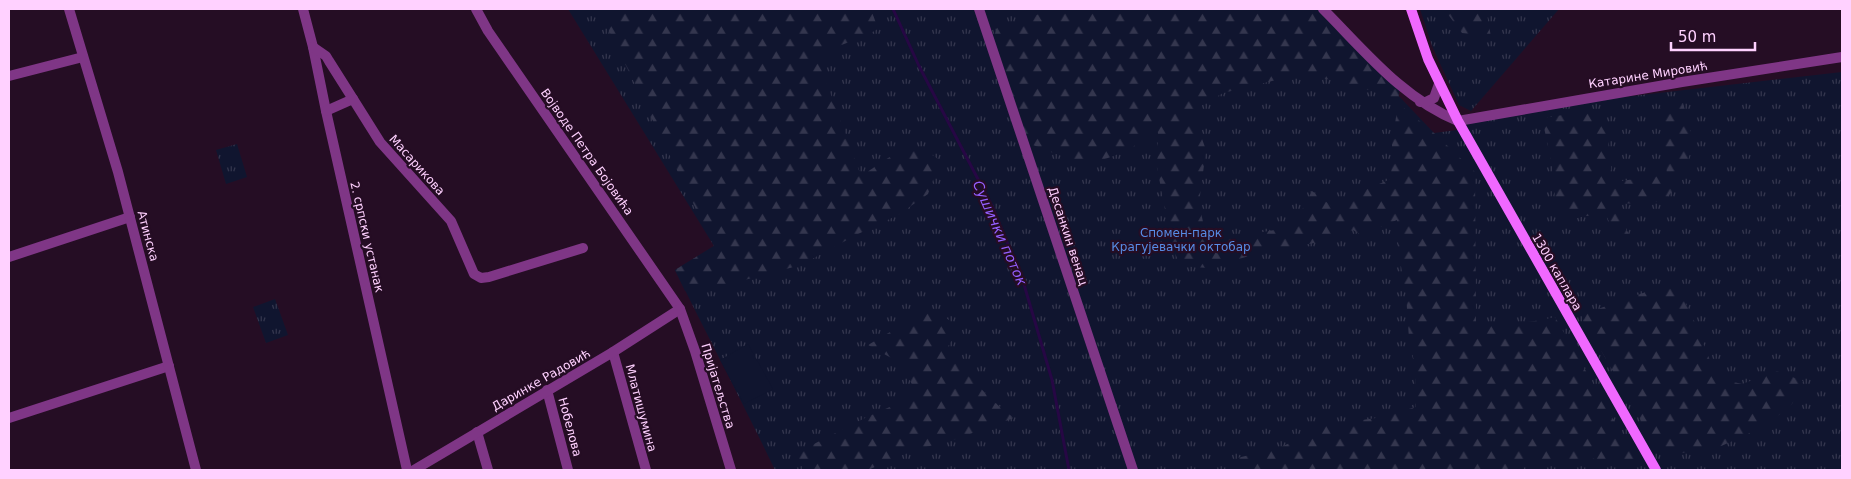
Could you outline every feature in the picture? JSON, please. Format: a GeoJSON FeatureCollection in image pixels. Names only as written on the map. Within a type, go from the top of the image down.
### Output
{"type":"FeatureCollection","features":[{"type":"Feature","properties":{"kind":"main road","name":"1300 каплара"},"geometry":{"type":"LineString","coordinates":[[1411,9],[1439,84],[1458,121],[1656,470]]}},
{"type":"Feature","properties":{"kind":"street","name":"Атинска"},"geometry":{"type":"LineString","coordinates":[[70,9],[118,172],[196,470]]}},
{"type":"Feature","properties":{"kind":"street","name":"2. српски устанак"},"geometry":{"type":"LineString","coordinates":[[302,9],[313,47],[407,470]]}},
{"type":"Feature","properties":{"kind":"street","name":"Војводе Петра Бојовића"},"geometry":{"type":"LineString","coordinates":[[476,9],[493,38],[680,309]]}},
{"type":"Feature","properties":{"kind":"street","name":"Десанкин венац"},"geometry":{"type":"LineString","coordinates":[[979,9],[1133,470]]}},
{"type":"Feature","properties":{"kind":"street"},"geometry":{"type":"LineString","coordinates":[[1323,9],[1400,85],[1420,102],[1444,116],[1458,121]]}},
{"type":"Feature","properties":{"kind":"street","name":"Масарикова"},"geometry":{"type":"LineString","coordinates":[[313,47],[330,61],[380,142],[451,221],[474,274],[481,278],[489,277],[583,248]]}},
{"type":"Feature","properties":{"kind":"street"},"geometry":{"type":"LineString","coordinates":[[9,76],[83,57]]}},
{"type":"Feature","properties":{"kind":"street","name":"Катарине Мировић"},"geometry":{"type":"LineString","coordinates":[[1458,121],[1842,57]]}},
{"type":"Feature","properties":{"kind":"street"},"geometry":{"type":"LineString","coordinates":[[1420,102],[1426,102],[1434,98],[1439,84]]}},
{"type":"Feature","properties":{"kind":"street"},"geometry":{"type":"LineString","coordinates":[[326,111],[352,99]]}},
{"type":"Feature","properties":{"kind":"street"},"geometry":{"type":"LineString","coordinates":[[9,257],[130,216]]}},
{"type":"Feature","properties":{"kind":"street","name":"Даринке Радовић"},"geometry":{"type":"LineString","coordinates":[[414,470],[613,352],[680,309]]}},
{"type":"Feature","properties":{"kind":"street","name":"Пријатељства"},"geometry":{"type":"LineString","coordinates":[[680,309],[695,351],[731,470]]}},
{"type":"Feature","properties":{"kind":"street","name":"Млатишумина"},"geometry":{"type":"LineString","coordinates":[[613,352],[646,470]]}},
{"type":"Feature","properties":{"kind":"street"},"geometry":{"type":"LineString","coordinates":[[9,418],[169,366]]}},
{"type":"Feature","properties":{"kind":"street","name":"Нобелова"},"geometry":{"type":"LineString","coordinates":[[547,390],[568,470]]}},
{"type":"Feature","properties":{"kind":"street"},"geometry":{"type":"LineString","coordinates":[[477,432],[488,470]]}},
{"type":"Feature","properties":{"kind":"green space","name":"Спомен-парк Крагујевачки октобар"},"geometry":{"type":"Polygon","coordinates":[[[568,9],[1316,9],[1434,133],[1465,129],[1458,116],[1842,72],[1842,470],[775,470],[675,270],[714,246],[568,9]]]}},
{"type":"Feature","properties":{"kind":"green space"},"geometry":{"type":"Polygon","coordinates":[[[596,9],[871,9],[878,29],[863,37],[825,51],[821,68],[861,176],[897,153],[920,148],[940,160],[928,194],[898,215],[801,265],[726,285],[685,291],[675,270],[714,246],[608,29],[596,9]]]}},
{"type":"Feature","properties":{"kind":"green space"},"geometry":{"type":"Polygon","coordinates":[[[1054,9],[1323,9],[1400,85],[1398,103],[1434,133],[1475,172],[1476,323],[1516,323],[1555,317],[1639,464],[1587,458],[1554,461],[1531,460],[1521,470],[1239,470],[1237,458],[1279,448],[1327,425],[1376,418],[1416,407],[1415,366],[1409,339],[1406,294],[1399,255],[1397,220],[1361,235],[1353,230],[1325,241],[1256,254],[1208,268],[1181,266],[1172,247],[1157,167],[1158,132],[1119,154],[1098,161],[1075,160],[1023,142],[989,40],[995,34],[997,28],[1054,9]],[[1300,74],[1223,93],[1199,107],[1197,125],[1206,150],[1199,203],[1207,241],[1293,227],[1312,191],[1337,210],[1367,189],[1391,179],[1392,145],[1398,103],[1362,88],[1300,74]]]}},
{"type":"Feature","properties":{"kind":"green space"},"geometry":{"type":"Polygon","coordinates":[[[1420,9],[1559,9],[1471,111],[1459,105],[1432,46],[1420,9]]]}},
{"type":"Feature","properties":{"kind":"green space"},"geometry":{"type":"Polygon","coordinates":[[[1444,9],[1486,9],[1491,37],[1462,33],[1444,9]]]}},
{"type":"Feature","properties":{"kind":"green space"},"geometry":{"type":"Polygon","coordinates":[[[1660,101],[1683,103],[1693,141],[1687,165],[1679,182],[1667,198],[1649,204],[1612,203],[1631,238],[1612,228],[1606,215],[1585,216],[1570,220],[1555,198],[1552,165],[1542,118],[1604,109],[1613,182],[1667,175],[1660,101]]]}},
{"type":"Feature","properties":{"kind":"green space"},"geometry":{"type":"Polygon","coordinates":[[[237,144],[247,177],[226,184],[216,150],[237,144]]]}},
{"type":"Feature","properties":{"kind":"green space"},"geometry":{"type":"Polygon","coordinates":[[[1674,282],[1691,313],[1717,378],[1742,384],[1777,371],[1803,381],[1792,404],[1767,425],[1717,448],[1661,456],[1581,315],[1674,282]]]}},
{"type":"Feature","properties":{"kind":"green space"},"geometry":{"type":"Polygon","coordinates":[[[275,299],[288,335],[266,343],[253,307],[275,299]]]}},
{"type":"Feature","properties":{"kind":"green space"},"geometry":{"type":"Polygon","coordinates":[[[929,309],[951,321],[956,332],[945,352],[994,402],[1014,418],[956,439],[911,451],[868,470],[804,470],[798,457],[806,448],[867,417],[917,395],[902,364],[868,345],[929,309]]]}},
{"type":"Feature","properties":{"kind":"green space"},"geometry":{"type":"Polygon","coordinates":[[[748,344],[773,389],[744,404],[720,360],[748,344]]]}},
{"type":"Feature","properties":{"kind":"waterway","name":"Сушички поток"},"geometry":{"type":"LineString","coordinates":[[893,9],[919,66],[993,208],[1023,281],[1052,380],[1069,470]]}}]}
